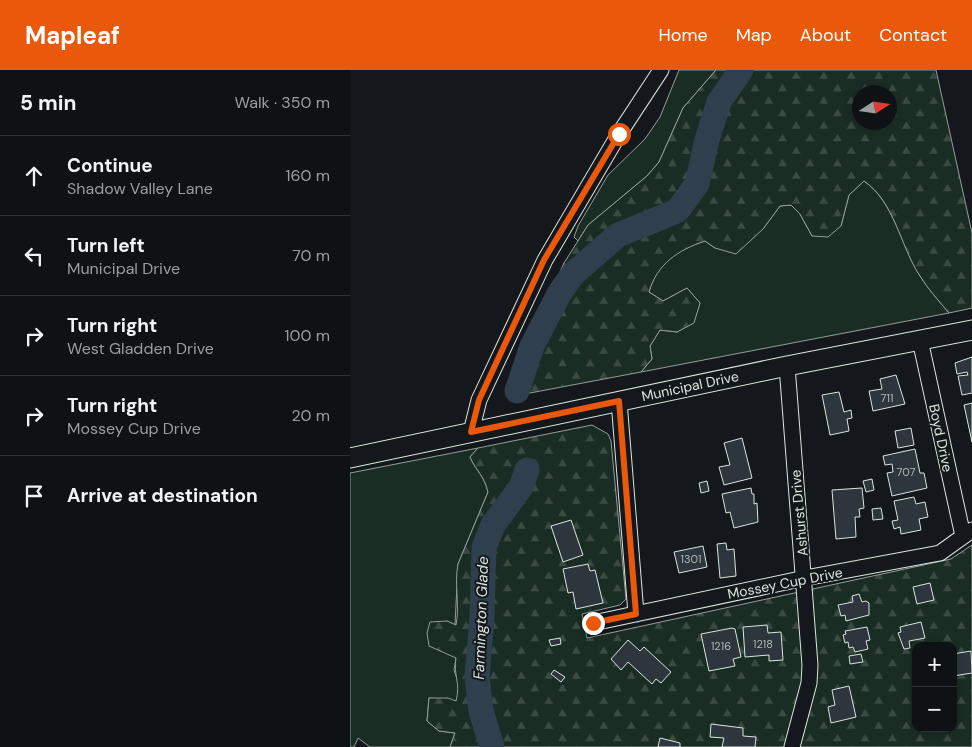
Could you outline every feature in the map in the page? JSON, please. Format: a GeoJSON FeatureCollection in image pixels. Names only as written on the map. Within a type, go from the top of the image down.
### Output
{"type":"FeatureCollection","features":[{"type":"Feature","properties":{"kind":"main road","name":"Municipal Drive"},"geometry":{"type":"LineString","coordinates":[[350,458],[787,366],[972,330]]}},
{"type":"Feature","properties":{"kind":"street"},"geometry":{"type":"LineString","coordinates":[[471,432],[479,400],[544,260],[619,134],[662,70]]}},
{"type":"Feature","properties":{"kind":"street","name":"Boyd Drive"},"geometry":{"type":"LineString","coordinates":[[920,340],[967,533]]}},
{"type":"Feature","properties":{"kind":"street","name":"Ashurst Drive"},"geometry":{"type":"LineString","coordinates":[[787,366],[810,666],[809,683],[792,747]]}},
{"type":"Feature","properties":{"kind":"street"},"geometry":{"type":"LineString","coordinates":[[619,401],[636,614]]}},
{"type":"Feature","properties":{"kind":"street","name":"Mossey Cup Drive"},"geometry":{"type":"LineString","coordinates":[[593,623],[804,578],[940,553],[967,533]]}},
{"type":"Feature","properties":{"kind":"green space"},"geometry":{"type":"Polygon","coordinates":[[[679,70],[716,70],[683,108],[659,162],[647,176],[588,225],[578,241],[574,237],[578,226],[608,175],[645,139],[660,117],[679,70]]]}},
{"type":"Feature","properties":{"kind":"green space"},"geometry":{"type":"Polygon","coordinates":[[[716,70],[736,70],[717,94],[690,186],[680,201],[672,209],[619,229],[595,249],[558,287],[519,372],[515,391],[520,391],[536,348],[557,305],[583,268],[600,252],[620,239],[673,218],[687,207],[695,196],[705,171],[722,104],[746,70],[936,70],[972,233],[972,308],[949,313],[920,276],[883,200],[864,181],[849,195],[841,226],[828,237],[812,236],[800,214],[791,205],[780,206],[763,229],[736,254],[715,248],[705,241],[686,249],[670,259],[657,273],[649,292],[663,301],[687,288],[700,303],[694,323],[677,332],[660,330],[650,346],[652,359],[641,372],[514,396],[511,380],[564,263],[588,225],[647,176],[659,162],[683,108],[716,70]]]}},
{"type":"Feature","properties":{"kind":"green space"},"geometry":{"type":"Polygon","coordinates":[[[864,181],[883,201],[920,276],[949,313],[641,372],[652,359],[650,346],[660,330],[677,332],[693,323],[700,303],[687,288],[663,301],[649,292],[657,273],[677,253],[705,241],[715,248],[763,229],[780,206],[791,205],[800,214],[812,236],[841,226],[849,195],[864,181]]]}},
{"type":"Feature","properties":{"kind":"green space"},"geometry":{"type":"Polygon","coordinates":[[[592,425],[608,434],[611,441],[626,599],[620,605],[582,614],[587,638],[951,559],[972,545],[972,747],[496,747],[484,708],[480,676],[485,616],[486,548],[495,527],[521,492],[530,471],[524,469],[507,504],[491,525],[480,555],[479,616],[474,683],[480,720],[489,747],[450,747],[455,733],[439,731],[427,721],[429,698],[448,698],[456,701],[458,689],[455,670],[456,658],[429,646],[427,633],[430,622],[447,621],[456,625],[458,564],[488,492],[470,457],[478,448],[592,425]]]}},
{"type":"Feature","properties":{"kind":"green space"},"geometry":{"type":"Polygon","coordinates":[[[478,448],[470,457],[488,492],[458,564],[455,625],[447,621],[456,658],[454,670],[460,687],[457,701],[429,698],[427,721],[439,731],[455,733],[450,747],[370,747],[358,738],[354,747],[350,747],[350,473],[478,448]]]}},
{"type":"Feature","properties":{"kind":"building"},"geometry":{"type":"Polygon","coordinates":[[[972,357],[972,393],[962,395],[958,376],[968,375],[967,372],[957,374],[955,363],[972,357]]]}},
{"type":"Feature","properties":{"kind":"building"},"geometry":{"type":"Polygon","coordinates":[[[896,375],[905,404],[873,411],[869,391],[882,389],[880,379],[896,375]]]}},
{"type":"Feature","properties":{"kind":"building"},"geometry":{"type":"Polygon","coordinates":[[[839,392],[844,412],[851,410],[852,418],[847,419],[849,431],[830,435],[822,395],[839,392]]]}},
{"type":"Feature","properties":{"kind":"building"},"geometry":{"type":"Polygon","coordinates":[[[972,403],[972,442],[964,405],[972,403]]]}},
{"type":"Feature","properties":{"kind":"building"},"geometry":{"type":"Polygon","coordinates":[[[911,428],[914,445],[898,448],[895,431],[911,428]]]}},
{"type":"Feature","properties":{"kind":"building"},"geometry":{"type":"Polygon","coordinates":[[[742,438],[752,478],[724,485],[719,467],[730,465],[724,443],[742,438]]]}},
{"type":"Feature","properties":{"kind":"building"},"geometry":{"type":"Polygon","coordinates":[[[915,449],[920,473],[924,473],[927,488],[892,496],[887,473],[893,472],[892,464],[885,465],[883,456],[915,449]]]}},
{"type":"Feature","properties":{"kind":"building"},"geometry":{"type":"Polygon","coordinates":[[[872,479],[874,490],[866,492],[863,481],[872,479]]]}},
{"type":"Feature","properties":{"kind":"building"},"geometry":{"type":"Polygon","coordinates":[[[707,481],[709,491],[701,493],[699,483],[707,481]]]}},
{"type":"Feature","properties":{"kind":"building"},"geometry":{"type":"Polygon","coordinates":[[[751,488],[752,494],[754,494],[754,504],[757,503],[758,522],[734,528],[730,512],[726,513],[722,494],[751,488]]]}},
{"type":"Feature","properties":{"kind":"building"},"geometry":{"type":"Polygon","coordinates":[[[862,488],[864,508],[859,509],[860,517],[855,517],[856,537],[836,539],[832,490],[862,488]]]}},
{"type":"Feature","properties":{"kind":"building"},"geometry":{"type":"Polygon","coordinates":[[[914,497],[916,504],[925,502],[928,517],[919,519],[921,530],[901,534],[900,527],[894,529],[892,521],[898,520],[894,501],[914,497]]]}},
{"type":"Feature","properties":{"kind":"building"},"geometry":{"type":"Polygon","coordinates":[[[881,508],[883,519],[873,520],[872,509],[881,508]]]}},
{"type":"Feature","properties":{"kind":"building"},"geometry":{"type":"Polygon","coordinates":[[[571,520],[583,555],[563,562],[551,526],[571,520]]]}},
{"type":"Feature","properties":{"kind":"building"},"geometry":{"type":"Polygon","coordinates":[[[726,543],[727,550],[734,549],[736,576],[720,578],[717,544],[726,543]]]}},
{"type":"Feature","properties":{"kind":"building"},"geometry":{"type":"Polygon","coordinates":[[[703,546],[707,567],[679,573],[674,552],[703,546]]]}},
{"type":"Feature","properties":{"kind":"building"},"geometry":{"type":"Polygon","coordinates":[[[588,564],[590,571],[595,570],[603,603],[576,609],[573,592],[568,593],[563,569],[588,564]]]}},
{"type":"Feature","properties":{"kind":"building"},"geometry":{"type":"Polygon","coordinates":[[[930,583],[934,600],[917,604],[913,587],[930,583]]]}},
{"type":"Feature","properties":{"kind":"building"},"geometry":{"type":"Polygon","coordinates":[[[859,594],[862,602],[866,601],[869,603],[869,615],[846,621],[845,615],[841,616],[838,605],[853,602],[852,596],[859,594]]]}},
{"type":"Feature","properties":{"kind":"building"},"geometry":{"type":"Polygon","coordinates":[[[921,622],[925,638],[909,641],[910,648],[904,649],[898,633],[901,632],[900,627],[921,622]]]}},
{"type":"Feature","properties":{"kind":"building"},"geometry":{"type":"Polygon","coordinates":[[[767,625],[768,633],[781,632],[783,660],[769,661],[769,655],[745,657],[743,627],[767,625]]]}},
{"type":"Feature","properties":{"kind":"building"},"geometry":{"type":"Polygon","coordinates":[[[867,627],[870,640],[866,641],[868,649],[855,652],[853,647],[849,648],[848,642],[845,643],[843,635],[846,634],[845,631],[867,627]]]}},
{"type":"Feature","properties":{"kind":"building"},"geometry":{"type":"Polygon","coordinates":[[[735,629],[741,657],[733,659],[735,666],[709,671],[701,634],[735,629]]]}},
{"type":"Feature","properties":{"kind":"building"},"geometry":{"type":"Polygon","coordinates":[[[560,638],[561,644],[551,646],[549,640],[560,638]]]}},
{"type":"Feature","properties":{"kind":"building"},"geometry":{"type":"Polygon","coordinates":[[[628,640],[640,651],[644,647],[671,672],[661,683],[656,679],[652,684],[628,662],[621,670],[611,659],[628,640]]]}},
{"type":"Feature","properties":{"kind":"building"},"geometry":{"type":"Polygon","coordinates":[[[971,651],[972,673],[957,675],[957,653],[971,651]]]}},
{"type":"Feature","properties":{"kind":"building"},"geometry":{"type":"Polygon","coordinates":[[[861,654],[863,662],[850,664],[849,656],[861,654]]]}},
{"type":"Feature","properties":{"kind":"building"},"geometry":{"type":"Polygon","coordinates":[[[554,670],[565,677],[561,682],[551,674],[554,670]]]}},
{"type":"Feature","properties":{"kind":"building"},"geometry":{"type":"Polygon","coordinates":[[[849,686],[856,717],[831,723],[828,707],[835,705],[832,690],[849,686]]]}},
{"type":"Feature","properties":{"kind":"building"},"geometry":{"type":"Polygon","coordinates":[[[711,724],[743,728],[743,736],[756,737],[755,747],[722,747],[724,738],[710,737],[711,724]]]}},
{"type":"Feature","properties":{"kind":"building"},"geometry":{"type":"Polygon","coordinates":[[[660,738],[680,743],[680,747],[658,747],[660,738]]]}},
{"type":"Feature","properties":{"kind":"waterway","name":"Farmington Glade"},"geometry":{"type":"LineString","coordinates":[[517,391],[532,346],[559,294],[573,274],[618,235],[677,211],[697,184],[707,140],[719,102],[741,70]]}},
{"type":"Feature","properties":{"kind":"waterway","name":"Farmington Glade"},"geometry":{"type":"LineString","coordinates":[[492,747],[481,711],[477,677],[482,617],[484,547],[493,525],[521,487],[527,470]]}},
{"type":"Feature","properties":{"kind":"route"},"geometry":{"type":"LineString","coordinates":[[593,623],[636,614],[619,401],[471,432],[479,400],[544,260],[619,134]]}}]}
